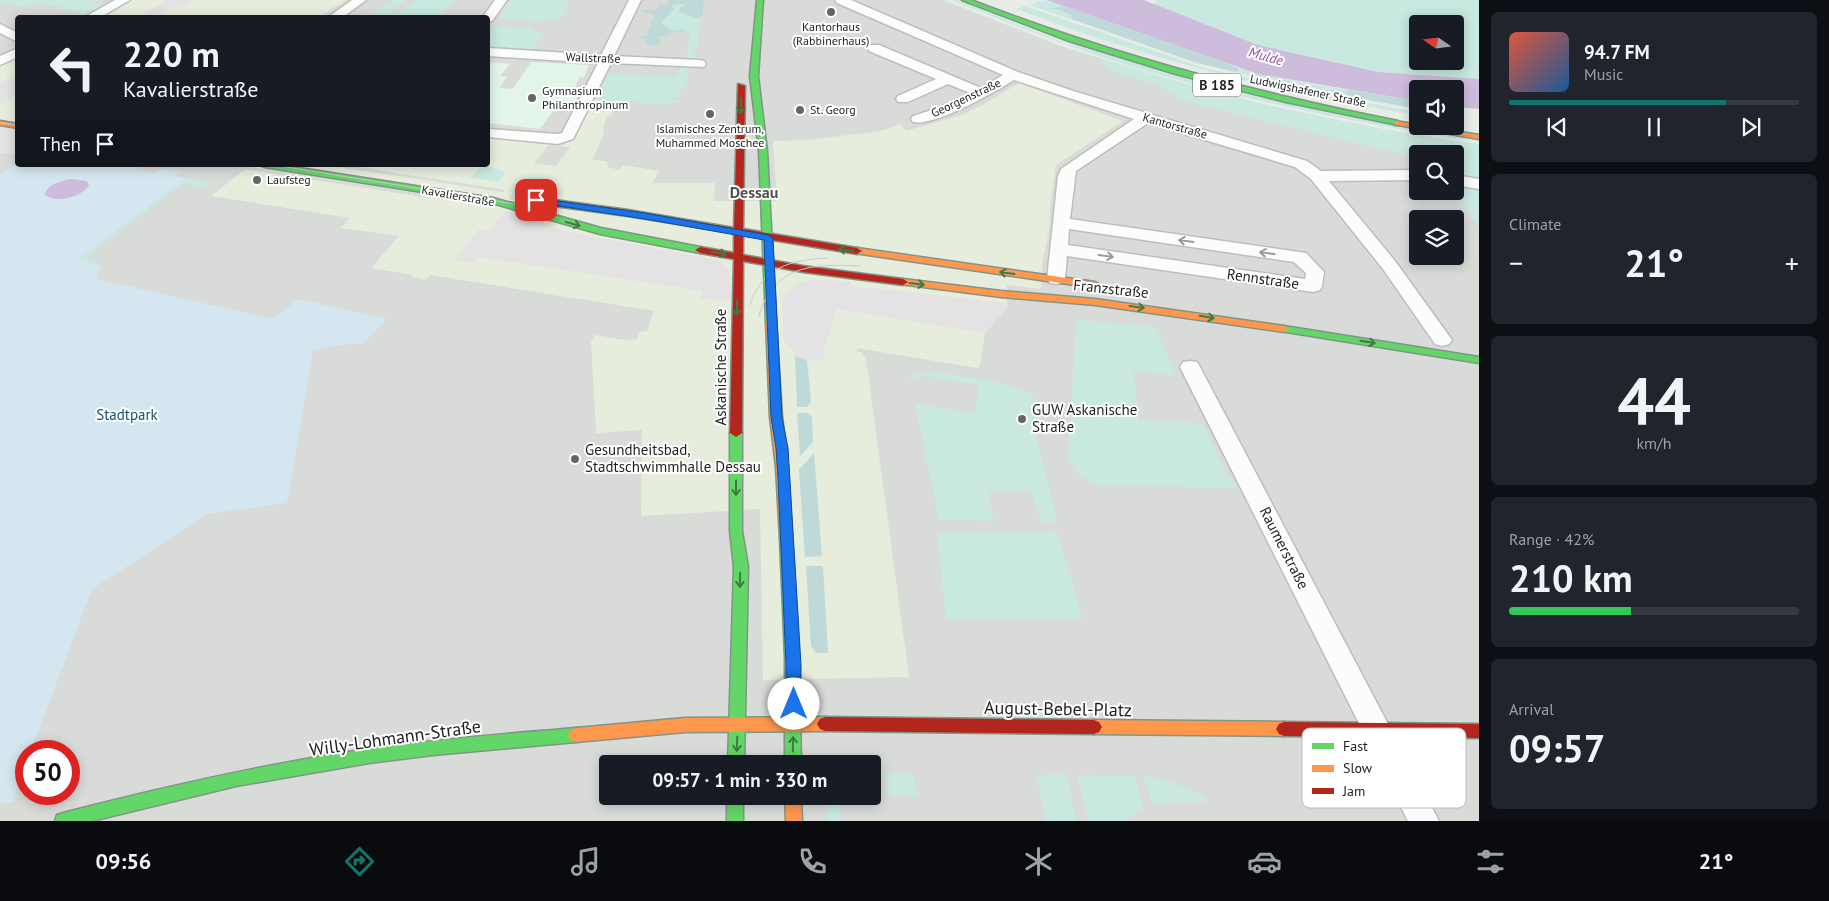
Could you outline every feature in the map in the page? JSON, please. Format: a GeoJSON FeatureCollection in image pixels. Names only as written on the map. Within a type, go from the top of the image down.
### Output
{"type":"FeatureCollection","features":[{"type":"Feature","properties":{"kind":"main road"},"geometry":{"type":"LineString","coordinates":[[760,0],[754,76],[764,151],[776,417],[782,448],[792,635],[793,755]]}},
{"type":"Feature","properties":{"kind":"main road","name":"Ludwigshafener Straße"},"geometry":{"type":"LineString","coordinates":[[964,0],[1061,38],[1187,77],[1326,110],[1479,137]]}},
{"type":"Feature","properties":{"kind":"main road","name":"Ludwigshafener Straße"},"geometry":{"type":"LineString","coordinates":[[987,0],[1086,38],[1195,71],[1303,97],[1409,116]]}},
{"type":"Feature","properties":{"kind":"main road","name":"Askanische Straße"},"geometry":{"type":"LineString","coordinates":[[736,755],[740,567],[736,531],[738,257],[741,207],[740,75]]}},
{"type":"Feature","properties":{"kind":"main road"},"geometry":{"type":"LineString","coordinates":[[0,119],[15,122]]}},
{"type":"Feature","properties":{"kind":"main road"},"geometry":{"type":"LineString","coordinates":[[0,124],[15,126]]}},
{"type":"Feature","properties":{"kind":"main road"},"geometry":{"type":"LineString","coordinates":[[1464,126],[1479,128]]}},
{"type":"Feature","properties":{"kind":"main road","name":"Kavalierstraße"},"geometry":{"type":"LineString","coordinates":[[277,167],[493,201],[573,225],[738,257]]}},
{"type":"Feature","properties":{"kind":"main road","name":"Kavalierstraße"},"geometry":{"type":"LineString","coordinates":[[311,167],[698,225],[768,238]]}},
{"type":"Feature","properties":{"kind":"main road"},"geometry":{"type":"LineString","coordinates":[[698,225],[728,219],[741,207]]}},
{"type":"Feature","properties":{"kind":"main road","name":"Franzstraße"},"geometry":{"type":"LineString","coordinates":[[768,238],[1104,287]]}},
{"type":"Feature","properties":{"kind":"main road","name":"Franzstraße"},"geometry":{"type":"LineString","coordinates":[[738,257],[837,274],[1001,294],[1151,308],[1479,360]]}},
{"type":"Feature","properties":{"kind":"main road"},"geometry":{"type":"LineString","coordinates":[[793,279],[837,274]]}},
{"type":"Feature","properties":{"kind":"main road"},"geometry":{"type":"LineString","coordinates":[[772,301],[781,288]]}},
{"type":"Feature","properties":{"kind":"main road"},"geometry":{"type":"LineString","coordinates":[[1422,337],[1446,341]]}},
{"type":"Feature","properties":{"kind":"main road","name":"August-Bebel-Platz"},"geometry":{"type":"LineString","coordinates":[[738,724],[1302,728]]}},
{"type":"Feature","properties":{"kind":"main road","name":"Willy-Lohmann-Straße"},"geometry":{"type":"LineString","coordinates":[[62,821],[164,794],[260,774],[412,750],[685,725],[738,724]]}},
{"type":"Feature","properties":{"kind":"main road","name":"August-Bebel-Platz"},"geometry":{"type":"LineString","coordinates":[[1466,731],[1479,731]]}},
{"type":"Feature","properties":{"kind":"main road"},"geometry":{"type":"LineString","coordinates":[[735,805],[735,821]]}},
{"type":"Feature","properties":{"kind":"main road"},"geometry":{"type":"LineString","coordinates":[[793,805],[794,821]]}},
{"type":"Feature","properties":{"kind":"street"},"geometry":{"type":"LineString","coordinates":[[95,15],[124,0]]}},
{"type":"Feature","properties":{"kind":"street"},"geometry":{"type":"LineString","coordinates":[[338,15],[360,0]]}},
{"type":"Feature","properties":{"kind":"street"},"geometry":{"type":"LineString","coordinates":[[490,15],[500,0]]}},
{"type":"Feature","properties":{"kind":"street"},"geometry":{"type":"LineString","coordinates":[[490,133],[558,139],[568,136],[635,0]]}},
{"type":"Feature","properties":{"kind":"street","name":"Kantorstraße"},"geometry":{"type":"LineString","coordinates":[[841,0],[1013,76],[1145,118],[1301,164],[1317,176],[1389,265],[1446,341]]}},
{"type":"Feature","properties":{"kind":"street"},"geometry":{"type":"LineString","coordinates":[[0,28],[15,36]]}},
{"type":"Feature","properties":{"kind":"street"},"geometry":{"type":"LineString","coordinates":[[874,48],[981,93]]}},
{"type":"Feature","properties":{"kind":"street","name":"Wallstraße"},"geometry":{"type":"LineString","coordinates":[[490,52],[591,60],[605,59],[699,64]]}},
{"type":"Feature","properties":{"kind":"street"},"geometry":{"type":"LineString","coordinates":[[0,61],[15,54]]}},
{"type":"Feature","properties":{"kind":"street","name":"Georgenstraße"},"geometry":{"type":"LineString","coordinates":[[918,120],[936,115],[1013,76]]}},
{"type":"Feature","properties":{"kind":"street"},"geometry":{"type":"LineString","coordinates":[[903,99],[947,79]]}},
{"type":"Feature","properties":{"kind":"street"},"geometry":{"type":"LineString","coordinates":[[1056,279],[1060,223],[1066,176],[1069,169],[1145,118]]}},
{"type":"Feature","properties":{"kind":"street"},"geometry":{"type":"LineString","coordinates":[[1317,176],[1409,175]]}},
{"type":"Feature","properties":{"kind":"street"},"geometry":{"type":"LineString","coordinates":[[1464,182],[1479,184]]}},
{"type":"Feature","properties":{"kind":"street","name":"Rennstraße"},"geometry":{"type":"LineString","coordinates":[[1058,248],[1313,286],[1315,272],[1300,257],[1060,223]]}},
{"type":"Feature","properties":{"kind":"street","name":"Raumerstraße"},"geometry":{"type":"LineString","coordinates":[[1190,367],[1377,728]]}},
{"type":"Feature","properties":{"kind":"street","name":"Raumerstraße"},"geometry":{"type":"LineString","coordinates":[[1418,808],[1424,821]]}},
{"type":"Feature","properties":{"kind":"shaded area"},"geometry":{"type":"Polygon","coordinates":[[[0,0],[943,0],[1058,45],[1244,101],[1409,135],[1479,146],[1479,821],[0,821],[0,0]]]}},
{"type":"Feature","properties":{"kind":"shaded area"},"geometry":{"type":"Polygon","coordinates":[[[0,0],[99,0],[92,4],[106,6],[89,15],[42,3],[29,8],[0,3],[0,0]]]}},
{"type":"Feature","properties":{"kind":"shaded area"},"geometry":{"type":"Polygon","coordinates":[[[125,0],[346,0],[322,15],[97,15],[125,0]]]}},
{"type":"Feature","properties":{"kind":"shaded area"},"geometry":{"type":"Polygon","coordinates":[[[168,0],[194,0],[158,15],[140,15],[168,0]]]}},
{"type":"Feature","properties":{"kind":"shaded area"},"geometry":{"type":"Polygon","coordinates":[[[393,0],[406,0],[388,13],[397,14],[417,0],[453,0],[442,15],[370,15],[393,0]]]}},
{"type":"Feature","properties":{"kind":"shaded area"},"geometry":{"type":"Polygon","coordinates":[[[453,0],[481,0],[470,15],[442,15],[453,0]]]}},
{"type":"Feature","properties":{"kind":"shaded area"},"geometry":{"type":"Polygon","coordinates":[[[511,0],[570,0],[563,10],[571,11],[563,17],[547,19],[545,22],[498,19],[511,0]]]}},
{"type":"Feature","properties":{"kind":"shaded area"},"geometry":{"type":"Polygon","coordinates":[[[669,0],[704,0],[702,16],[696,18],[679,12],[680,8],[687,3],[673,5],[674,9],[662,21],[664,26],[672,31],[682,29],[688,32],[672,32],[670,35],[658,37],[661,40],[658,45],[645,45],[646,40],[639,36],[646,36],[655,14],[642,12],[643,10],[657,10],[659,4],[667,5],[669,0]]]}},
{"type":"Feature","properties":{"kind":"shaded area"},"geometry":{"type":"Polygon","coordinates":[[[952,0],[957,0],[1067,44],[1409,125],[1409,130],[1244,97],[1167,77],[1112,60],[1058,41],[952,0]]]}},
{"type":"Feature","properties":{"kind":"shaded area"},"geometry":{"type":"Polygon","coordinates":[[[1048,0],[1062,5],[1063,7],[1055,7],[1054,10],[1071,14],[1070,19],[1030,5],[1048,0]]]}},
{"type":"Feature","properties":{"kind":"shaded area"},"geometry":{"type":"Polygon","coordinates":[[[1157,0],[1479,0],[1479,79],[1378,72],[1258,45],[1154,4],[1157,0]]]}},
{"type":"Feature","properties":{"kind":"shaded area"},"geometry":{"type":"Polygon","coordinates":[[[687,3],[679,12],[699,18],[702,16],[701,21],[695,24],[700,28],[697,48],[692,49],[696,53],[694,59],[686,59],[690,34],[686,31],[669,29],[662,21],[674,9],[673,5],[687,3]]]}},
{"type":"Feature","properties":{"kind":"shaded area"},"geometry":{"type":"Polygon","coordinates":[[[1062,5],[1223,62],[1238,68],[1239,71],[1235,72],[1194,62],[1071,19],[1071,14],[1051,8],[1062,7],[1062,5]]]}},
{"type":"Feature","properties":{"kind":"shaded area"},"geometry":{"type":"Polygon","coordinates":[[[1025,6],[1204,68],[1314,93],[1409,111],[1409,114],[1315,96],[1214,73],[1115,44],[1017,9],[1025,6]]]}},
{"type":"Feature","properties":{"kind":"shaded area"},"geometry":{"type":"Polygon","coordinates":[[[493,26],[534,28],[532,31],[544,34],[531,51],[490,48],[490,31],[493,26]]]}},
{"type":"Feature","properties":{"kind":"shaded area"},"geometry":{"type":"Polygon","coordinates":[[[15,56],[15,124],[0,122],[0,63],[15,56]]]}},
{"type":"Feature","properties":{"kind":"shaded area"},"geometry":{"type":"Polygon","coordinates":[[[1089,59],[1108,66],[1070,87],[1047,79],[1089,59]]]}},
{"type":"Feature","properties":{"kind":"shaded area"},"geometry":{"type":"Polygon","coordinates":[[[1104,59],[1197,87],[1336,120],[1409,133],[1409,135],[1479,144],[1479,227],[1462,200],[1464,200],[1464,145],[1409,145],[1409,156],[1185,101],[1155,84],[1104,68],[1108,66],[1100,63],[1104,59]]]}},
{"type":"Feature","properties":{"kind":"shaded area","name":"Gymnasium Philanthropinum"},"geometry":{"type":"Polygon","coordinates":[[[490,62],[510,64],[500,76],[507,77],[499,88],[513,89],[531,62],[589,65],[584,77],[580,77],[573,90],[579,93],[573,105],[558,104],[540,129],[490,123],[490,62]]]}},
{"type":"Feature","properties":{"kind":"shaded area"},"geometry":{"type":"Polygon","coordinates":[[[682,64],[687,66],[687,85],[682,88],[680,97],[671,97],[669,100],[678,101],[667,105],[630,102],[626,109],[614,108],[616,102],[596,100],[608,73],[676,77],[682,64]]]}},
{"type":"Feature","properties":{"kind":"shaded area"},"geometry":{"type":"Polygon","coordinates":[[[1238,68],[1293,81],[1349,90],[1345,93],[1346,96],[1235,72],[1239,71],[1238,68]]]}},
{"type":"Feature","properties":{"kind":"shaded area"},"geometry":{"type":"Polygon","coordinates":[[[15,76],[15,96],[0,104],[0,83],[15,76]]]}},
{"type":"Feature","properties":{"kind":"shaded area"},"geometry":{"type":"Polygon","coordinates":[[[1019,83],[1123,121],[1056,165],[1050,206],[1049,230],[1042,266],[1041,289],[1007,285],[1007,308],[985,333],[980,365],[977,368],[857,348],[857,352],[862,352],[865,357],[868,373],[909,677],[763,680],[760,509],[641,516],[642,430],[596,433],[591,341],[595,335],[625,340],[637,339],[639,332],[647,331],[654,311],[430,275],[426,280],[412,277],[413,275],[371,268],[399,236],[341,228],[350,218],[211,196],[248,167],[490,167],[490,133],[558,139],[587,99],[616,102],[611,116],[608,116],[605,122],[603,131],[605,132],[593,159],[659,171],[652,183],[715,183],[714,201],[777,201],[773,141],[808,140],[865,133],[885,130],[901,124],[906,131],[962,115],[1019,83]]]}},
{"type":"Feature","properties":{"kind":"shaded area"},"geometry":{"type":"Polygon","coordinates":[[[1349,90],[1409,100],[1409,108],[1346,96],[1345,93],[1349,90]]]}},
{"type":"Feature","properties":{"kind":"shaded area"},"geometry":{"type":"Polygon","coordinates":[[[661,120],[678,121],[675,147],[661,158],[650,161],[648,169],[623,165],[619,170],[608,167],[607,161],[592,160],[605,132],[655,134],[661,120]]]}},
{"type":"Feature","properties":{"kind":"shaded area"},"geometry":{"type":"Polygon","coordinates":[[[0,125],[15,128],[15,155],[0,153],[0,125]]]}},
{"type":"Feature","properties":{"kind":"shaded area"},"geometry":{"type":"Polygon","coordinates":[[[1436,135],[1450,135],[1479,142],[1436,135]]]}},
{"type":"Feature","properties":{"kind":"shaded area"},"geometry":{"type":"Polygon","coordinates":[[[549,145],[570,147],[556,166],[534,163],[549,145]]]}},
{"type":"Feature","properties":{"kind":"shaded area"},"geometry":{"type":"Polygon","coordinates":[[[229,167],[249,167],[464,200],[462,203],[229,167]]]}},
{"type":"Feature","properties":{"kind":"shaded area"},"geometry":{"type":"Polygon","coordinates":[[[338,167],[359,167],[505,190],[503,192],[338,167]]]}},
{"type":"Feature","properties":{"kind":"shaded area"},"geometry":{"type":"Polygon","coordinates":[[[482,167],[490,167],[506,172],[498,182],[470,177],[482,167]]]}},
{"type":"Feature","properties":{"kind":"shaded area"},"geometry":{"type":"Polygon","coordinates":[[[1335,167],[1367,167],[1374,173],[1390,173],[1400,183],[1350,184],[1335,167]]]}},
{"type":"Feature","properties":{"kind":"shaded area"},"geometry":{"type":"Polygon","coordinates":[[[174,176],[213,183],[208,187],[182,184],[85,258],[98,261],[94,264],[101,266],[76,261],[126,224],[174,176]]]}},
{"type":"Feature","properties":{"kind":"shaded area"},"geometry":{"type":"Polygon","coordinates":[[[1241,184],[1261,186],[1271,214],[1280,215],[1287,244],[1245,239],[1242,215],[1252,215],[1243,199],[1241,184]]]}},
{"type":"Feature","properties":{"kind":"shaded area"},"geometry":{"type":"Polygon","coordinates":[[[506,210],[578,234],[719,260],[730,273],[731,301],[700,298],[703,291],[478,257],[474,263],[455,260],[479,229],[489,231],[506,210]]]}},
{"type":"Feature","properties":{"kind":"shaded area"},"geometry":{"type":"Polygon","coordinates":[[[1397,257],[1409,257],[1409,265],[1464,265],[1464,259],[1479,259],[1479,329],[1452,323],[1397,257]]]}},
{"type":"Feature","properties":{"kind":"shaded area"},"geometry":{"type":"Polygon","coordinates":[[[1315,259],[1326,261],[1336,291],[1325,289],[1315,259]]]}},
{"type":"Feature","properties":{"kind":"shaded area"},"geometry":{"type":"Polygon","coordinates":[[[806,281],[851,282],[851,285],[868,289],[874,288],[1006,303],[1007,308],[985,333],[837,309],[824,349],[824,360],[807,360],[795,356],[794,350],[784,343],[782,303],[784,296],[794,286],[806,281]]]}},
{"type":"Feature","properties":{"kind":"shaded area"},"geometry":{"type":"Polygon","coordinates":[[[1076,319],[1155,327],[1176,376],[1134,370],[1138,420],[1202,423],[1225,471],[1236,485],[1234,488],[1095,485],[1079,475],[1068,458],[1076,319]]]}},
{"type":"Feature","properties":{"kind":"shaded area"},"geometry":{"type":"Polygon","coordinates":[[[795,356],[807,360],[811,402],[807,407],[797,407],[795,356]]]}},
{"type":"Feature","properties":{"kind":"shaded area"},"geometry":{"type":"Polygon","coordinates":[[[927,371],[999,383],[1032,395],[1038,406],[1042,428],[1034,429],[1058,522],[1041,522],[1031,490],[988,492],[994,521],[939,520],[915,403],[975,413],[921,375],[920,379],[907,377],[913,373],[927,371]]]}},
{"type":"Feature","properties":{"kind":"shaded area"},"geometry":{"type":"Polygon","coordinates":[[[921,375],[979,385],[975,414],[915,403],[921,375]]]}},
{"type":"Feature","properties":{"kind":"shaded area"},"geometry":{"type":"Polygon","coordinates":[[[797,413],[808,413],[812,417],[813,442],[800,456],[797,413]]]}},
{"type":"Feature","properties":{"kind":"shaded area"},"geometry":{"type":"Polygon","coordinates":[[[814,453],[822,556],[805,557],[799,470],[814,453]]]}},
{"type":"Feature","properties":{"kind":"shaded area"},"geometry":{"type":"Polygon","coordinates":[[[1057,531],[1083,619],[946,620],[937,532],[1057,531]]]}},
{"type":"Feature","properties":{"kind":"shaded area"},"geometry":{"type":"Polygon","coordinates":[[[806,566],[823,566],[828,653],[816,653],[811,646],[806,566]]]}},
{"type":"Feature","properties":{"kind":"shaded area"},"geometry":{"type":"Polygon","coordinates":[[[886,774],[914,774],[917,795],[888,795],[886,774]]]}},
{"type":"Feature","properties":{"kind":"shaded area"},"geometry":{"type":"Polygon","coordinates":[[[1067,774],[1076,821],[1046,821],[1036,775],[1067,774]]]}},
{"type":"Feature","properties":{"kind":"shaded area"},"geometry":{"type":"Polygon","coordinates":[[[1077,775],[1135,776],[1143,807],[1125,821],[1089,821],[1077,775]]]}},
{"type":"Feature","properties":{"kind":"shaded area"},"geometry":{"type":"Polygon","coordinates":[[[1144,776],[1174,783],[1205,795],[1207,802],[1152,804],[1144,776]]]}},
{"type":"Feature","properties":{"kind":"shaded area"},"geometry":{"type":"Polygon","coordinates":[[[971,780],[999,781],[1004,805],[1030,806],[1033,821],[841,821],[840,805],[881,805],[881,796],[957,795],[962,793],[971,780]]]}},
{"type":"Feature","properties":{"kind":"shaded area"},"geometry":{"type":"Polygon","coordinates":[[[830,805],[840,805],[841,821],[827,821],[830,805]]]}},
{"type":"Feature","properties":{"kind":"green space","name":"Stadtpark"},"geometry":{"type":"Polygon","coordinates":[[[15,165],[15,167],[140,167],[136,170],[155,173],[161,169],[179,172],[175,176],[186,178],[77,260],[101,266],[96,279],[274,319],[298,299],[387,319],[364,343],[333,346],[313,351],[287,503],[208,514],[92,589],[35,740],[15,740],[15,795],[13,801],[0,804],[0,175],[15,165]]]}},
{"type":"Feature","properties":{"kind":"water","name":"Mulde"},"geometry":{"type":"Polygon","coordinates":[[[1047,0],[1144,0],[1258,45],[1378,72],[1479,79],[1479,109],[1464,108],[1464,80],[1409,80],[1409,100],[1258,74],[1047,0]]]}},
{"type":"Feature","properties":{"kind":"water"},"geometry":{"type":"Polygon","coordinates":[[[71,179],[87,181],[89,186],[75,196],[68,198],[56,199],[45,195],[51,186],[71,179]]]}},
{"type":"Feature","properties":{"kind":"tram line"},"geometry":{"type":"LineString","coordinates":[[0,123],[15,125]]}},
{"type":"Feature","properties":{"kind":"tram line"},"geometry":{"type":"LineString","coordinates":[[286,167],[527,206]]}},
{"type":"Feature","properties":{"kind":"tram line"},"geometry":{"type":"LineString","coordinates":[[750,305],[755,292],[770,274],[790,264],[827,258]]}},
{"type":"Feature","properties":{"kind":"tram line"},"geometry":{"type":"LineString","coordinates":[[759,316],[774,286],[785,277],[811,267],[860,266]]}},
{"type":"Feature","properties":{"kind":"traffic: fast"},"geometry":{"type":"LineString","coordinates":[[760,0],[754,76],[763,151],[771,321]]}},
{"type":"Feature","properties":{"kind":"traffic: fast"},"geometry":{"type":"LineString","coordinates":[[965,0],[1018,21],[1125,57],[1232,87],[1398,123]]}},
{"type":"Feature","properties":{"kind":"traffic: fast"},"geometry":{"type":"LineString","coordinates":[[277,167],[493,201],[600,231],[700,250]]}},
{"type":"Feature","properties":{"kind":"traffic: fast"},"geometry":{"type":"LineString","coordinates":[[1284,329],[1479,360]]}},
{"type":"Feature","properties":{"kind":"traffic: fast"},"geometry":{"type":"LineString","coordinates":[[736,433],[736,531],[741,567],[736,755]]}},
{"type":"Feature","properties":{"kind":"traffic: fast"},"geometry":{"type":"LineString","coordinates":[[786,538],[792,657],[793,755]]}},
{"type":"Feature","properties":{"kind":"traffic: fast"},"geometry":{"type":"LineString","coordinates":[[63,821],[149,799],[280,770],[413,750],[576,735]]}},
{"type":"Feature","properties":{"kind":"traffic: fast"},"geometry":{"type":"LineString","coordinates":[[735,805],[735,821]]}},
{"type":"Feature","properties":{"kind":"traffic: slow"},"geometry":{"type":"LineString","coordinates":[[0,123],[15,126]]}},
{"type":"Feature","properties":{"kind":"traffic: slow"},"geometry":{"type":"LineString","coordinates":[[1398,123],[1479,137]]}},
{"type":"Feature","properties":{"kind":"traffic: slow"},"geometry":{"type":"LineString","coordinates":[[857,251],[1095,285]]}},
{"type":"Feature","properties":{"kind":"traffic: slow"},"geometry":{"type":"LineString","coordinates":[[903,282],[1001,294],[1095,302],[1284,329]]}},
{"type":"Feature","properties":{"kind":"traffic: slow"},"geometry":{"type":"LineString","coordinates":[[771,321],[776,417],[782,467],[786,538]]}},
{"type":"Feature","properties":{"kind":"traffic: slow"},"geometry":{"type":"LineString","coordinates":[[576,735],[685,725],[825,724]]}},
{"type":"Feature","properties":{"kind":"traffic: slow"},"geometry":{"type":"LineString","coordinates":[[1094,727],[1284,729]]}},
{"type":"Feature","properties":{"kind":"traffic: slow"},"geometry":{"type":"LineString","coordinates":[[793,805],[794,821]]}},
{"type":"Feature","properties":{"kind":"traffic: jam"},"geometry":{"type":"LineString","coordinates":[[736,433],[741,86]]}},
{"type":"Feature","properties":{"kind":"traffic: jam"},"geometry":{"type":"LineString","coordinates":[[539,201],[628,213],[857,251]]}},
{"type":"Feature","properties":{"kind":"traffic: jam"},"geometry":{"type":"LineString","coordinates":[[700,250],[803,269],[903,282]]}},
{"type":"Feature","properties":{"kind":"traffic: jam"},"geometry":{"type":"LineString","coordinates":[[825,724],[1094,727]]}},
{"type":"Feature","properties":{"kind":"traffic: jam"},"geometry":{"type":"LineString","coordinates":[[1284,729],[1302,729]]}},
{"type":"Feature","properties":{"kind":"traffic: jam"},"geometry":{"type":"LineString","coordinates":[[1466,731],[1479,731]]}},
{"type":"Feature","properties":{"kind":"place","name":"Kantorhaus (Rabbinerhaus)"},"geometry":{"type":"Point","coordinates":[831,12]}},
{"type":"Feature","properties":{"kind":"place","name":"Gymnasium Philanthropinum"},"geometry":{"type":"Point","coordinates":[532,98]}},
{"type":"Feature","properties":{"kind":"place","name":"St. Georg"},"geometry":{"type":"Point","coordinates":[800,110]}},
{"type":"Feature","properties":{"kind":"place","name":"Islamisches Zentrum, Muhammed Moschee"},"geometry":{"type":"Point","coordinates":[710,114]}},
{"type":"Feature","properties":{"kind":"place","name":"Laufsteg"},"geometry":{"type":"Point","coordinates":[257,180]}},
{"type":"Feature","properties":{"kind":"place","name":"GUW Askanische Straße"},"geometry":{"type":"Point","coordinates":[1022,419]}},
{"type":"Feature","properties":{"kind":"place","name":"Gesundheitsbad, Stadtschwimmhalle Dessau"},"geometry":{"type":"Point","coordinates":[575,459]}},
{"type":"Feature","properties":{"kind":"district","name":"Dessau"},"geometry":{"type":"Point","coordinates":[754,192]}},
{"type":"Feature","properties":{"kind":"route"},"geometry":{"type":"LineString","coordinates":[[536,200],[678,221],[768,238],[776,417],[782,448],[784,479],[794,665],[794,704]]}}]}
